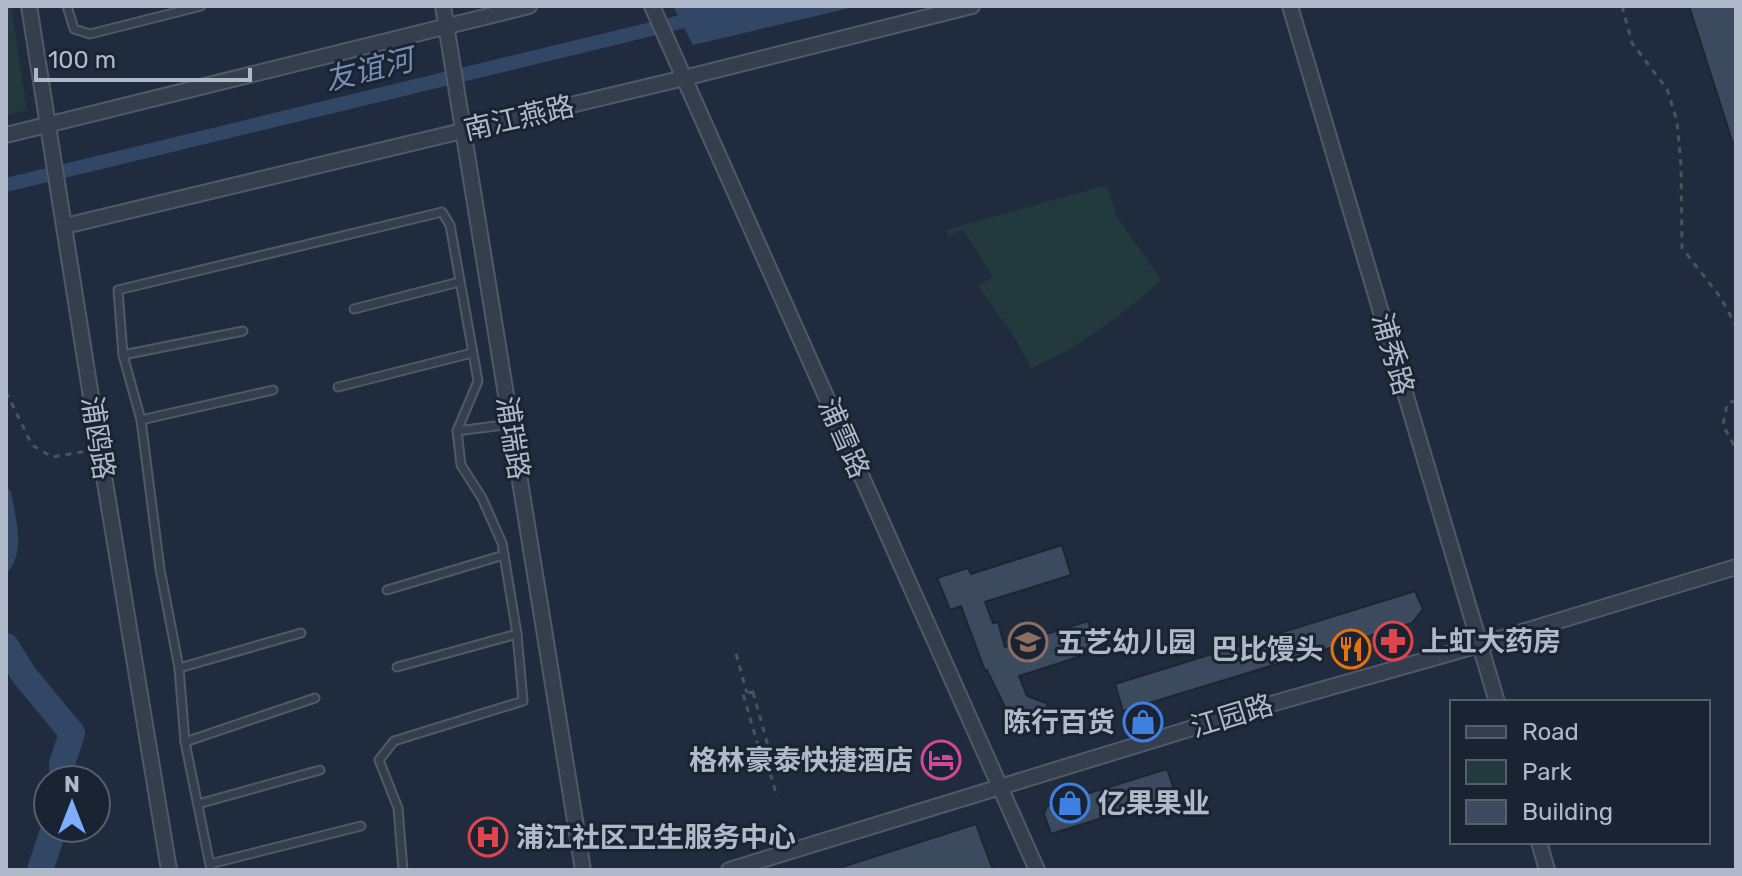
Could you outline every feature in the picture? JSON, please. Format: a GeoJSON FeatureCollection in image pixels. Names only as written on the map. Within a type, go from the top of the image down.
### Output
{"type":"FeatureCollection","features":[{"type":"Feature","properties":{"kind":"street","name":"浦鸥路"},"geometry":{"type":"LineString","coordinates":[[29,6],[169,870]]}},
{"type":"Feature","properties":{"kind":"street","name":"浦瑞路"},"geometry":{"type":"LineString","coordinates":[[443,6],[583,870]]}},
{"type":"Feature","properties":{"kind":"street"},"geometry":{"type":"LineString","coordinates":[[6,135],[529,6]]}},
{"type":"Feature","properties":{"kind":"street","name":"浦雪路"},"geometry":{"type":"LineString","coordinates":[[652,6],[1037,870]]}},
{"type":"Feature","properties":{"kind":"street","name":"南江燕路"},"geometry":{"type":"LineString","coordinates":[[65,226],[972,6]]}},
{"type":"Feature","properties":{"kind":"street","name":"浦秀路"},"geometry":{"type":"LineString","coordinates":[[1290,6],[1496,700]]}},
{"type":"Feature","properties":{"kind":"street","name":"江园路"},"geometry":{"type":"LineString","coordinates":[[729,870],[1271,704],[1736,567]]}},
{"type":"Feature","properties":{"kind":"street"},"geometry":{"type":"LineString","coordinates":[[1540,844],[1547,870]]}},
{"type":"Feature","properties":{"kind":"lane"},"geometry":{"type":"LineString","coordinates":[[67,6],[74,29],[90,34],[201,6]]}},
{"type":"Feature","properties":{"kind":"lane"},"geometry":{"type":"LineString","coordinates":[[361,826],[211,867],[185,742],[179,668],[160,569],[141,420],[123,355],[118,290],[442,212],[450,225],[478,381],[457,431],[461,465],[482,498],[502,543],[517,634],[523,701],[394,741],[379,760],[398,808],[403,870]]}},
{"type":"Feature","properties":{"kind":"lane"},"geometry":{"type":"LineString","coordinates":[[354,309],[459,282]]}},
{"type":"Feature","properties":{"kind":"lane"},"geometry":{"type":"LineString","coordinates":[[123,355],[243,331]]}},
{"type":"Feature","properties":{"kind":"lane"},"geometry":{"type":"LineString","coordinates":[[338,387],[472,353]]}},
{"type":"Feature","properties":{"kind":"lane"},"geometry":{"type":"LineString","coordinates":[[141,420],[273,390]]}},
{"type":"Feature","properties":{"kind":"lane"},"geometry":{"type":"LineString","coordinates":[[457,431],[511,424]]}},
{"type":"Feature","properties":{"kind":"lane"},"geometry":{"type":"LineString","coordinates":[[387,590],[504,555]]}},
{"type":"Feature","properties":{"kind":"lane"},"geometry":{"type":"LineString","coordinates":[[179,668],[301,633]]}},
{"type":"Feature","properties":{"kind":"lane"},"geometry":{"type":"LineString","coordinates":[[397,667],[517,634]]}},
{"type":"Feature","properties":{"kind":"lane"},"geometry":{"type":"LineString","coordinates":[[185,742],[315,698]]}},
{"type":"Feature","properties":{"kind":"lane"},"geometry":{"type":"LineString","coordinates":[[198,804],[320,770]]}},
{"type":"Feature","properties":{"kind":"path"},"geometry":{"type":"LineString","coordinates":[[1622,6],[1632,43],[1667,89],[1677,121],[1682,248],[1721,298],[1736,326]]}},
{"type":"Feature","properties":{"kind":"path"},"geometry":{"type":"LineString","coordinates":[[6,392],[32,445],[52,457],[99,450]]}},
{"type":"Feature","properties":{"kind":"path"},"geometry":{"type":"LineString","coordinates":[[1736,400],[1727,404],[1723,425],[1736,449]]}},
{"type":"Feature","properties":{"kind":"path"},"geometry":{"type":"LineString","coordinates":[[736,654],[747,693]]}},
{"type":"Feature","properties":{"kind":"path"},"geometry":{"type":"LineString","coordinates":[[753,692],[772,760],[763,762],[743,694],[747,693],[753,692]]}},
{"type":"Feature","properties":{"kind":"path"},"geometry":{"type":"LineString","coordinates":[[767,761],[777,797]]}},
{"type":"Feature","properties":{"kind":"green space"},"geometry":{"type":"Polygon","coordinates":[[[6,6],[11,6],[27,110],[6,115],[6,6]]]}},
{"type":"Feature","properties":{"kind":"green space"},"geometry":{"type":"Polygon","coordinates":[[[1107,185],[1117,217],[1161,280],[1100,329],[1031,368],[1017,341],[978,285],[993,277],[963,229],[949,236],[946,230],[1107,185]]]}},
{"type":"Feature","properties":{"kind":"water"},"geometry":{"type":"Polygon","coordinates":[[[673,6],[858,6],[693,45],[673,6]]]}},
{"type":"Feature","properties":{"kind":"water"},"geometry":{"type":"Polygon","coordinates":[[[6,487],[11,491],[18,545],[6,574],[6,487]]]}},
{"type":"Feature","properties":{"kind":"building"},"geometry":{"type":"Polygon","coordinates":[[[1689,6],[1736,6],[1736,144],[1733,144],[1689,6]]]}},
{"type":"Feature","properties":{"kind":"building"},"geometry":{"type":"Polygon","coordinates":[[[1062,545],[1071,575],[985,602],[993,623],[998,622],[1005,647],[1088,621],[1097,651],[1019,676],[1027,696],[1046,703],[1050,710],[1047,722],[1034,729],[1021,730],[1015,728],[985,671],[961,606],[950,610],[937,578],[968,568],[971,574],[1062,545]]]}},
{"type":"Feature","properties":{"kind":"building"},"geometry":{"type":"Polygon","coordinates":[[[1415,591],[1423,609],[1412,623],[1123,711],[1115,684],[1415,591]]]}},
{"type":"Feature","properties":{"kind":"building"},"geometry":{"type":"Polygon","coordinates":[[[1167,769],[1176,795],[1051,834],[1044,814],[1047,806],[1167,769]]]}},
{"type":"Feature","properties":{"kind":"building"},"geometry":{"type":"Polygon","coordinates":[[[976,824],[993,870],[839,868],[976,824]]]}},
{"type":"Feature","properties":{"kind":"waterway","name":"友谊河"},"geometry":{"type":"LineString","coordinates":[[6,185],[697,18]]}},
{"type":"Feature","properties":{"kind":"waterway"},"geometry":{"type":"LineString","coordinates":[[6,646],[24,675],[72,733],[62,764]]}},
{"type":"Feature","properties":{"kind":"waterway"},"geometry":{"type":"LineString","coordinates":[[40,870],[49,844]]}},
{"type":"Feature","properties":{"kind":"place","name":"上虹大药房"},"geometry":{"type":"Point","coordinates":[1393,641]}},
{"type":"Feature","properties":{"kind":"place","name":"五艺幼儿园"},"geometry":{"type":"Point","coordinates":[1028,642]}},
{"type":"Feature","properties":{"kind":"place","name":"巴比馒头"},"geometry":{"type":"Point","coordinates":[1351,649]}},
{"type":"Feature","properties":{"kind":"place","name":"陈行百货"},"geometry":{"type":"Point","coordinates":[1143,722]}},
{"type":"Feature","properties":{"kind":"place","name":"格林豪泰快捷酒店"},"geometry":{"type":"Point","coordinates":[941,760]}},
{"type":"Feature","properties":{"kind":"place","name":"亿果果业"},"geometry":{"type":"Point","coordinates":[1070,803]}},
{"type":"Feature","properties":{"kind":"place","name":"浦江社区卫生服务中心"},"geometry":{"type":"Point","coordinates":[488,837]}}]}
